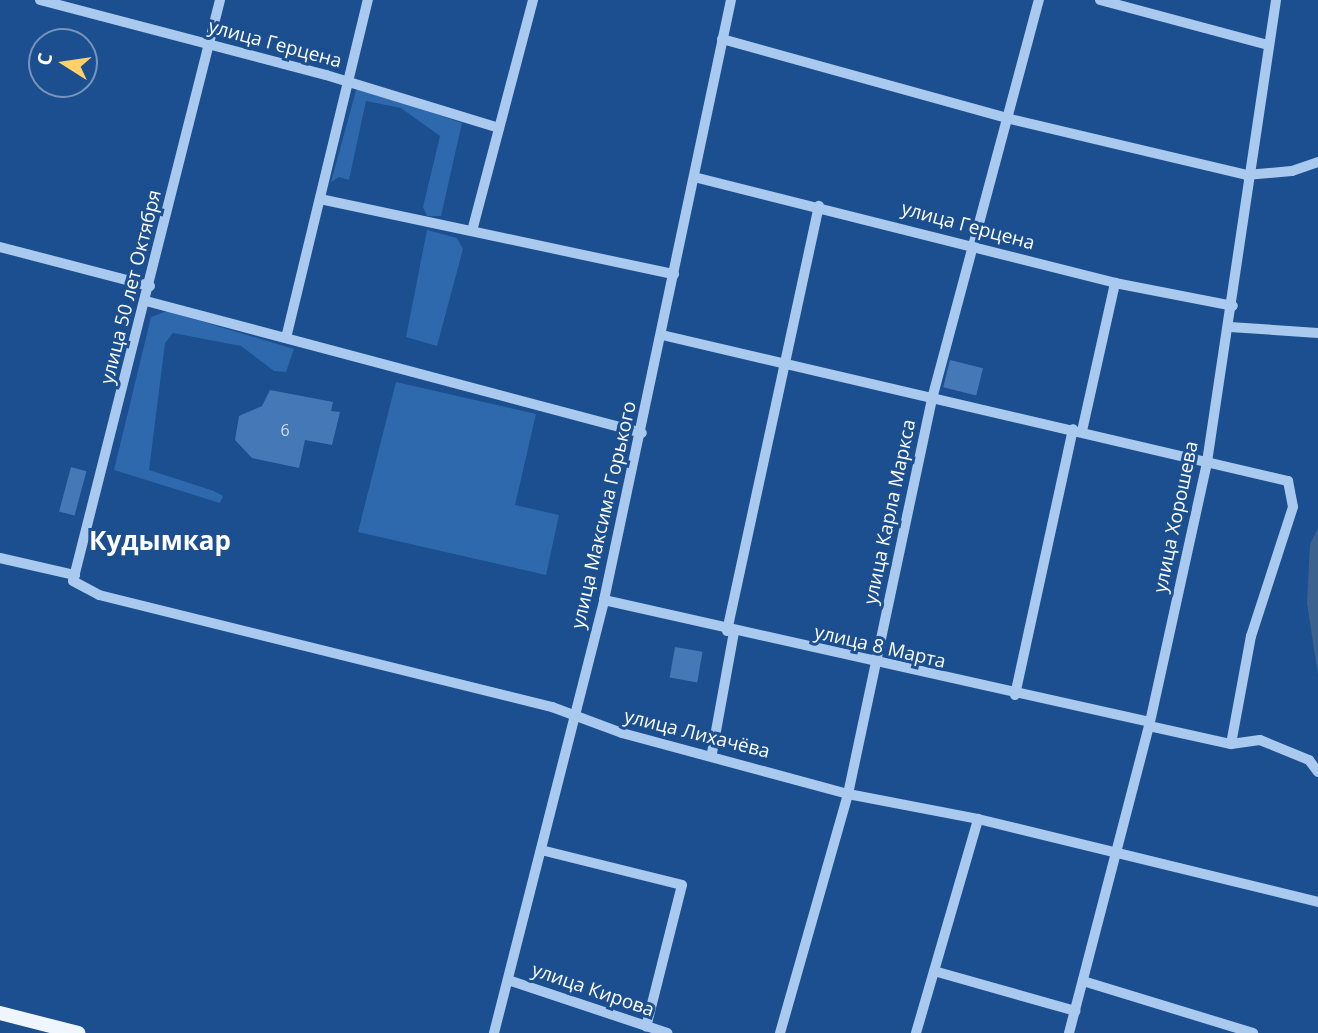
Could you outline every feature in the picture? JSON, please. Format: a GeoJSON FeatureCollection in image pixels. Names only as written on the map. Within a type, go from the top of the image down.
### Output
{"type":"FeatureCollection","features":[{"type":"Feature","properties":{"kind":"main road"},"geometry":{"type":"LineString","coordinates":[[0,1013],[78,1033]]}},
{"type":"Feature","properties":{"kind":"street","name":"улица Герцена"},"geometry":{"type":"LineString","coordinates":[[40,0],[348,82],[499,128]]}},
{"type":"Feature","properties":{"kind":"street","name":"улица 50 лет Октября"},"geometry":{"type":"LineString","coordinates":[[74,578],[150,286],[220,0]]}},
{"type":"Feature","properties":{"kind":"street"},"geometry":{"type":"LineString","coordinates":[[286,338],[368,0]]}},
{"type":"Feature","properties":{"kind":"street"},"geometry":{"type":"LineString","coordinates":[[472,231],[533,0]]}},
{"type":"Feature","properties":{"kind":"street","name":"улица Максима Горького"},"geometry":{"type":"LineString","coordinates":[[494,1033],[604,600],[642,433],[731,0]]}},
{"type":"Feature","properties":{"kind":"street","name":"улица Карла Маркса"},"geometry":{"type":"LineString","coordinates":[[780,1033],[848,794],[933,395],[1010,118],[1039,0]]}},
{"type":"Feature","properties":{"kind":"street"},"geometry":{"type":"LineString","coordinates":[[1100,0],[1268,45]]}},
{"type":"Feature","properties":{"kind":"street","name":"улица Хорошева"},"geometry":{"type":"LineString","coordinates":[[1069,1033],[1149,724],[1207,462],[1233,306],[1246,175],[1276,0]]}},
{"type":"Feature","properties":{"kind":"street"},"geometry":{"type":"LineString","coordinates":[[722,39],[1010,118],[1246,175],[1292,171],[1318,162]]}},
{"type":"Feature","properties":{"kind":"street","name":"улица Герцена"},"geometry":{"type":"LineString","coordinates":[[694,177],[973,244],[1115,283],[1233,306]]}},
{"type":"Feature","properties":{"kind":"street"},"geometry":{"type":"LineString","coordinates":[[320,199],[674,274]]}},
{"type":"Feature","properties":{"kind":"street"},"geometry":{"type":"LineString","coordinates":[[712,753],[731,631],[819,206]]}},
{"type":"Feature","properties":{"kind":"street"},"geometry":{"type":"LineString","coordinates":[[0,247],[150,286]]}},
{"type":"Feature","properties":{"kind":"street"},"geometry":{"type":"LineString","coordinates":[[1015,695],[1077,430],[1115,283]]}},
{"type":"Feature","properties":{"kind":"street"},"geometry":{"type":"LineString","coordinates":[[146,301],[642,433]]}},
{"type":"Feature","properties":{"kind":"street"},"geometry":{"type":"LineString","coordinates":[[1230,327],[1318,332]]}},
{"type":"Feature","properties":{"kind":"street"},"geometry":{"type":"LineString","coordinates":[[662,335],[785,366],[933,395],[1288,481],[1294,492],[1265,606],[1251,636],[1231,744]]}},
{"type":"Feature","properties":{"kind":"street","name":"улица Лихачёва"},"geometry":{"type":"LineString","coordinates":[[0,558],[74,578],[99,595],[552,707],[572,718],[712,753],[848,794],[978,819],[1318,902]]}},
{"type":"Feature","properties":{"kind":"street","name":"улица 8 Марта"},"geometry":{"type":"LineString","coordinates":[[604,600],[1231,744],[1260,740],[1310,760],[1318,772]]}},
{"type":"Feature","properties":{"kind":"street"},"geometry":{"type":"LineString","coordinates":[[916,1033],[978,819]]}},
{"type":"Feature","properties":{"kind":"street"},"geometry":{"type":"LineString","coordinates":[[541,850],[682,885],[646,1027]]}},
{"type":"Feature","properties":{"kind":"street"},"geometry":{"type":"LineString","coordinates":[[934,971],[1075,1011]]}},
{"type":"Feature","properties":{"kind":"street","name":"улица Кирова"},"geometry":{"type":"LineString","coordinates":[[508,980],[667,1033]]}},
{"type":"Feature","properties":{"kind":"street"},"geometry":{"type":"LineString","coordinates":[[1083,981],[1253,1033]]}},
{"type":"Feature","properties":{"kind":"shaded area"},"geometry":{"type":"Polygon","coordinates":[[[357,87],[462,123],[441,216],[427,216],[423,207],[440,136],[401,108],[366,101],[349,180],[339,177],[331,182],[357,87]]]}},
{"type":"Feature","properties":{"kind":"shaded area"},"geometry":{"type":"Polygon","coordinates":[[[427,230],[457,238],[463,249],[437,346],[406,337],[427,230]]]}},
{"type":"Feature","properties":{"kind":"shaded area"},"geometry":{"type":"Polygon","coordinates":[[[167,311],[294,349],[286,372],[274,371],[241,346],[173,333],[165,343],[149,470],[214,491],[223,496],[220,503],[114,470],[151,317],[167,311]]]}},
{"type":"Feature","properties":{"kind":"shaded area"},"geometry":{"type":"Polygon","coordinates":[[[396,382],[536,414],[515,505],[559,515],[546,575],[358,532],[396,382]]]}},
{"type":"Feature","properties":{"kind":"shaded area"},"geometry":{"type":"Polygon","coordinates":[[[1318,528],[1318,675],[1307,603],[1310,544],[1318,528]]]}},
{"type":"Feature","properties":{"kind":"building"},"geometry":{"type":"Polygon","coordinates":[[[950,360],[983,368],[976,395],[943,387],[950,360]]]}},
{"type":"Feature","properties":{"kind":"building"},"geometry":{"type":"Polygon","coordinates":[[[270,390],[333,402],[331,411],[340,412],[332,445],[305,440],[299,468],[252,458],[235,440],[239,416],[262,406],[270,390]]]}},
{"type":"Feature","properties":{"kind":"building"},"geometry":{"type":"Polygon","coordinates":[[[71,467],[86,471],[75,516],[59,511],[71,467]]]}},
{"type":"Feature","properties":{"kind":"building"},"geometry":{"type":"Polygon","coordinates":[[[675,647],[703,652],[697,682],[670,678],[675,647]]]}},
{"type":"Feature","properties":{"kind":"district","name":"Кудымкар"},"geometry":{"type":"Point","coordinates":[160,541]}}]}
